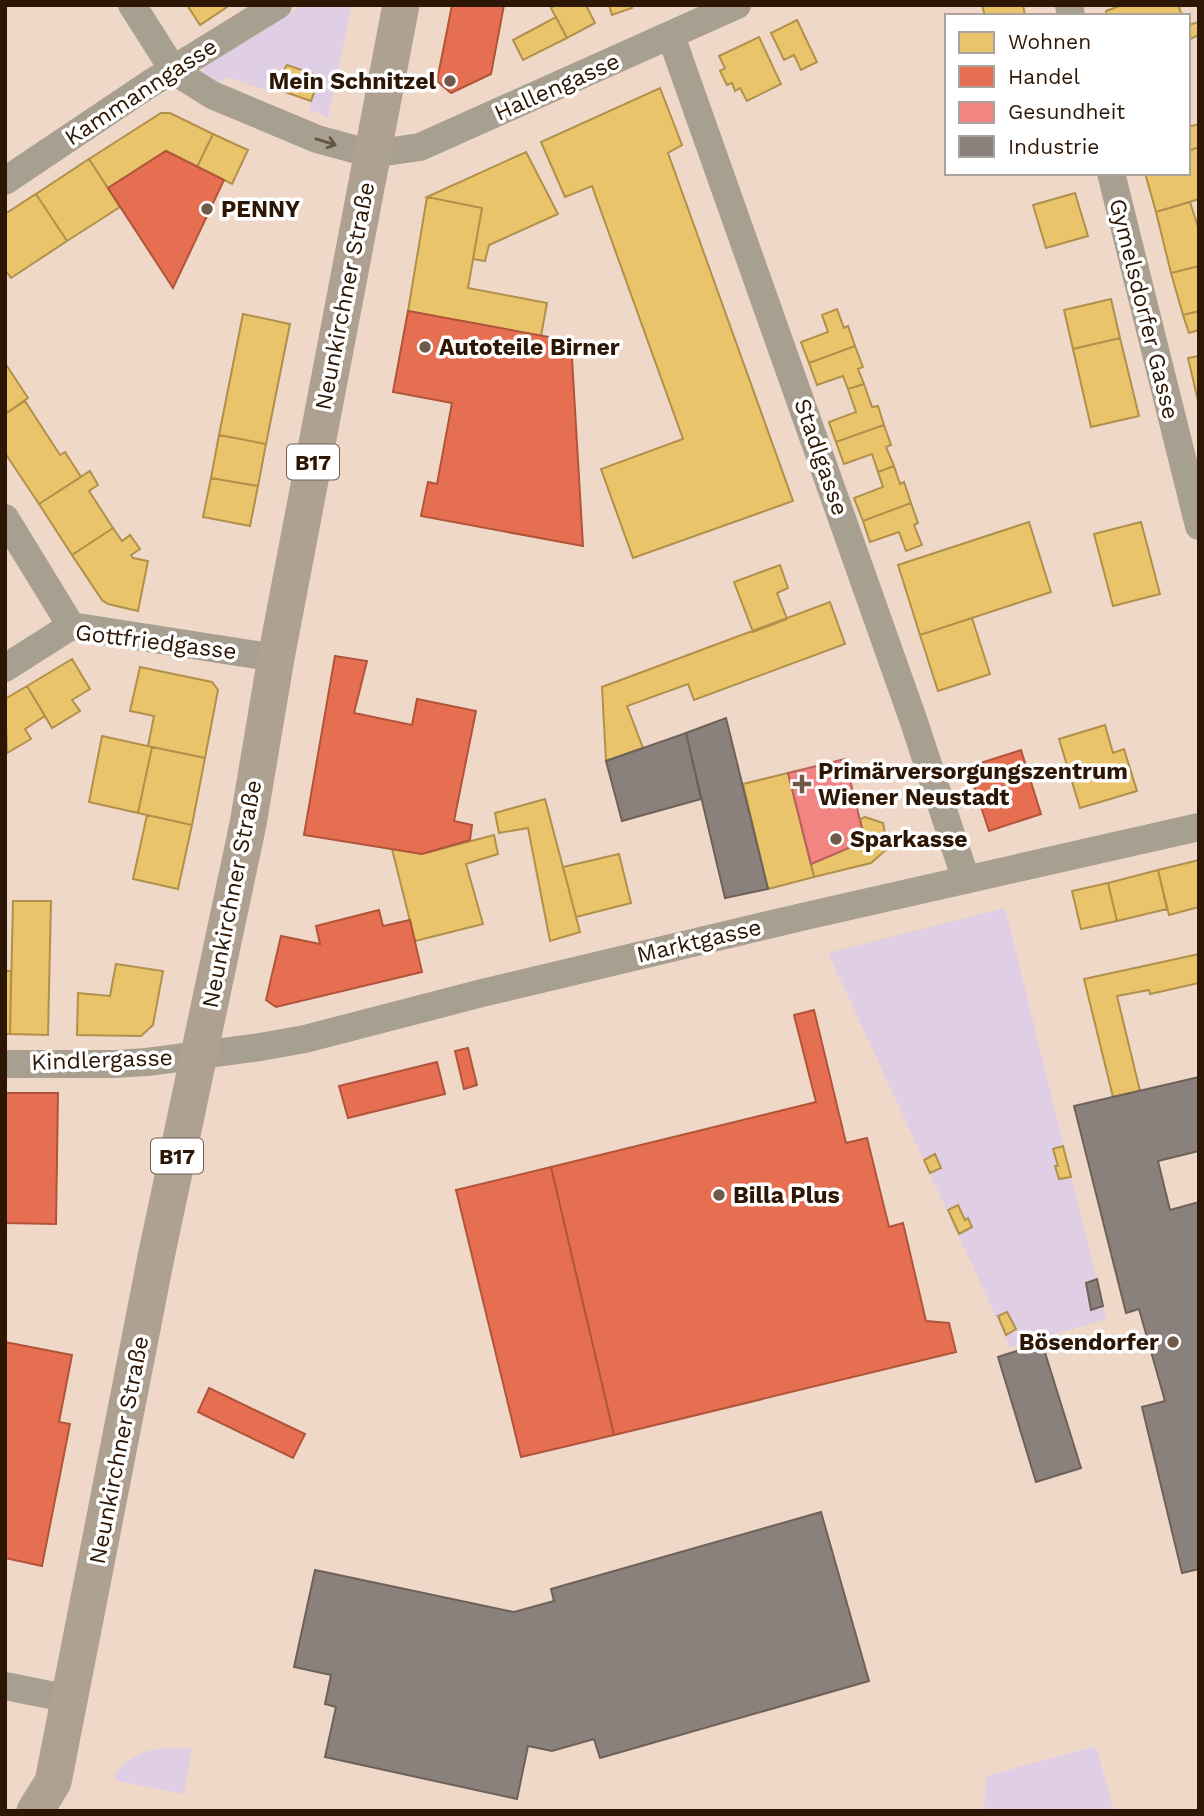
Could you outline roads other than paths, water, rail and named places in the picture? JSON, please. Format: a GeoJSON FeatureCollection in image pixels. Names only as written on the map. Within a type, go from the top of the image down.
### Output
{"type":"FeatureCollection","features":[{"type":"Feature","properties":{"kind":"main road","name":"Neunkirchner Straße"},"geometry":{"type":"LineString","coordinates":[[49,1801],[156,1257],[248,824],[276,657],[401,5]]}},
{"type":"Feature","properties":{"kind":"street"},"geometry":{"type":"LineString","coordinates":[[132,5],[174,71],[212,95],[330,144],[372,154]]}},
{"type":"Feature","properties":{"kind":"street","name":"Kammanngasse"},"geometry":{"type":"LineString","coordinates":[[5,181],[148,85],[278,5]]}},
{"type":"Feature","properties":{"kind":"street","name":"Hallengasse"},"geometry":{"type":"LineString","coordinates":[[372,154],[420,147],[737,5]]}},
{"type":"Feature","properties":{"kind":"street","name":"Stadlgasse"},"geometry":{"type":"LineString","coordinates":[[671,36],[909,706],[966,880]]}},
{"type":"Feature","properties":{"kind":"street","name":"Gymelsdorfer Gasse"},"geometry":{"type":"LineString","coordinates":[[1111,175],[1199,526]]}},
{"type":"Feature","properties":{"kind":"street"},"geometry":{"type":"LineString","coordinates":[[5,518],[71,626]]}},
{"type":"Feature","properties":{"kind":"street","name":"Gottfriedgasse"},"geometry":{"type":"LineString","coordinates":[[5,668],[71,626],[276,657]]}},
{"type":"Feature","properties":{"kind":"street","name":"Marktgasse"},"geometry":{"type":"LineString","coordinates":[[199,1055],[305,1039],[482,993],[1199,827]]}},
{"type":"Feature","properties":{"kind":"street","name":"Kindlergasse"},"geometry":{"type":"LineString","coordinates":[[5,1064],[114,1064],[199,1055]]}},
{"type":"Feature","properties":{"kind":"street"},"geometry":{"type":"LineString","coordinates":[[5,1686],[70,1699]]}},
{"type":"Feature","properties":{"kind":"place","name":"Mein Schnitzel"},"geometry":{"type":"Point","coordinates":[450,81]}},
{"type":"Feature","properties":{"kind":"place","name":"PENNY"},"geometry":{"type":"Point","coordinates":[207,209]}},
{"type":"Feature","properties":{"kind":"place","name":"Autoteile Birner"},"geometry":{"type":"Point","coordinates":[425,347]}},
{"type":"Feature","properties":{"kind":"place","name":"Primärversorgungszentrum Wiener Neustadt"},"geometry":{"type":"Point","coordinates":[802,784]}},
{"type":"Feature","properties":{"kind":"place","name":"Sparkasse"},"geometry":{"type":"Point","coordinates":[836,839]}},
{"type":"Feature","properties":{"kind":"place","name":"Billa Plus"},"geometry":{"type":"Point","coordinates":[719,1195]}},
{"type":"Feature","properties":{"kind":"place","name":"Bösendorfer"},"geometry":{"type":"Point","coordinates":[1173,1342]}}]}
